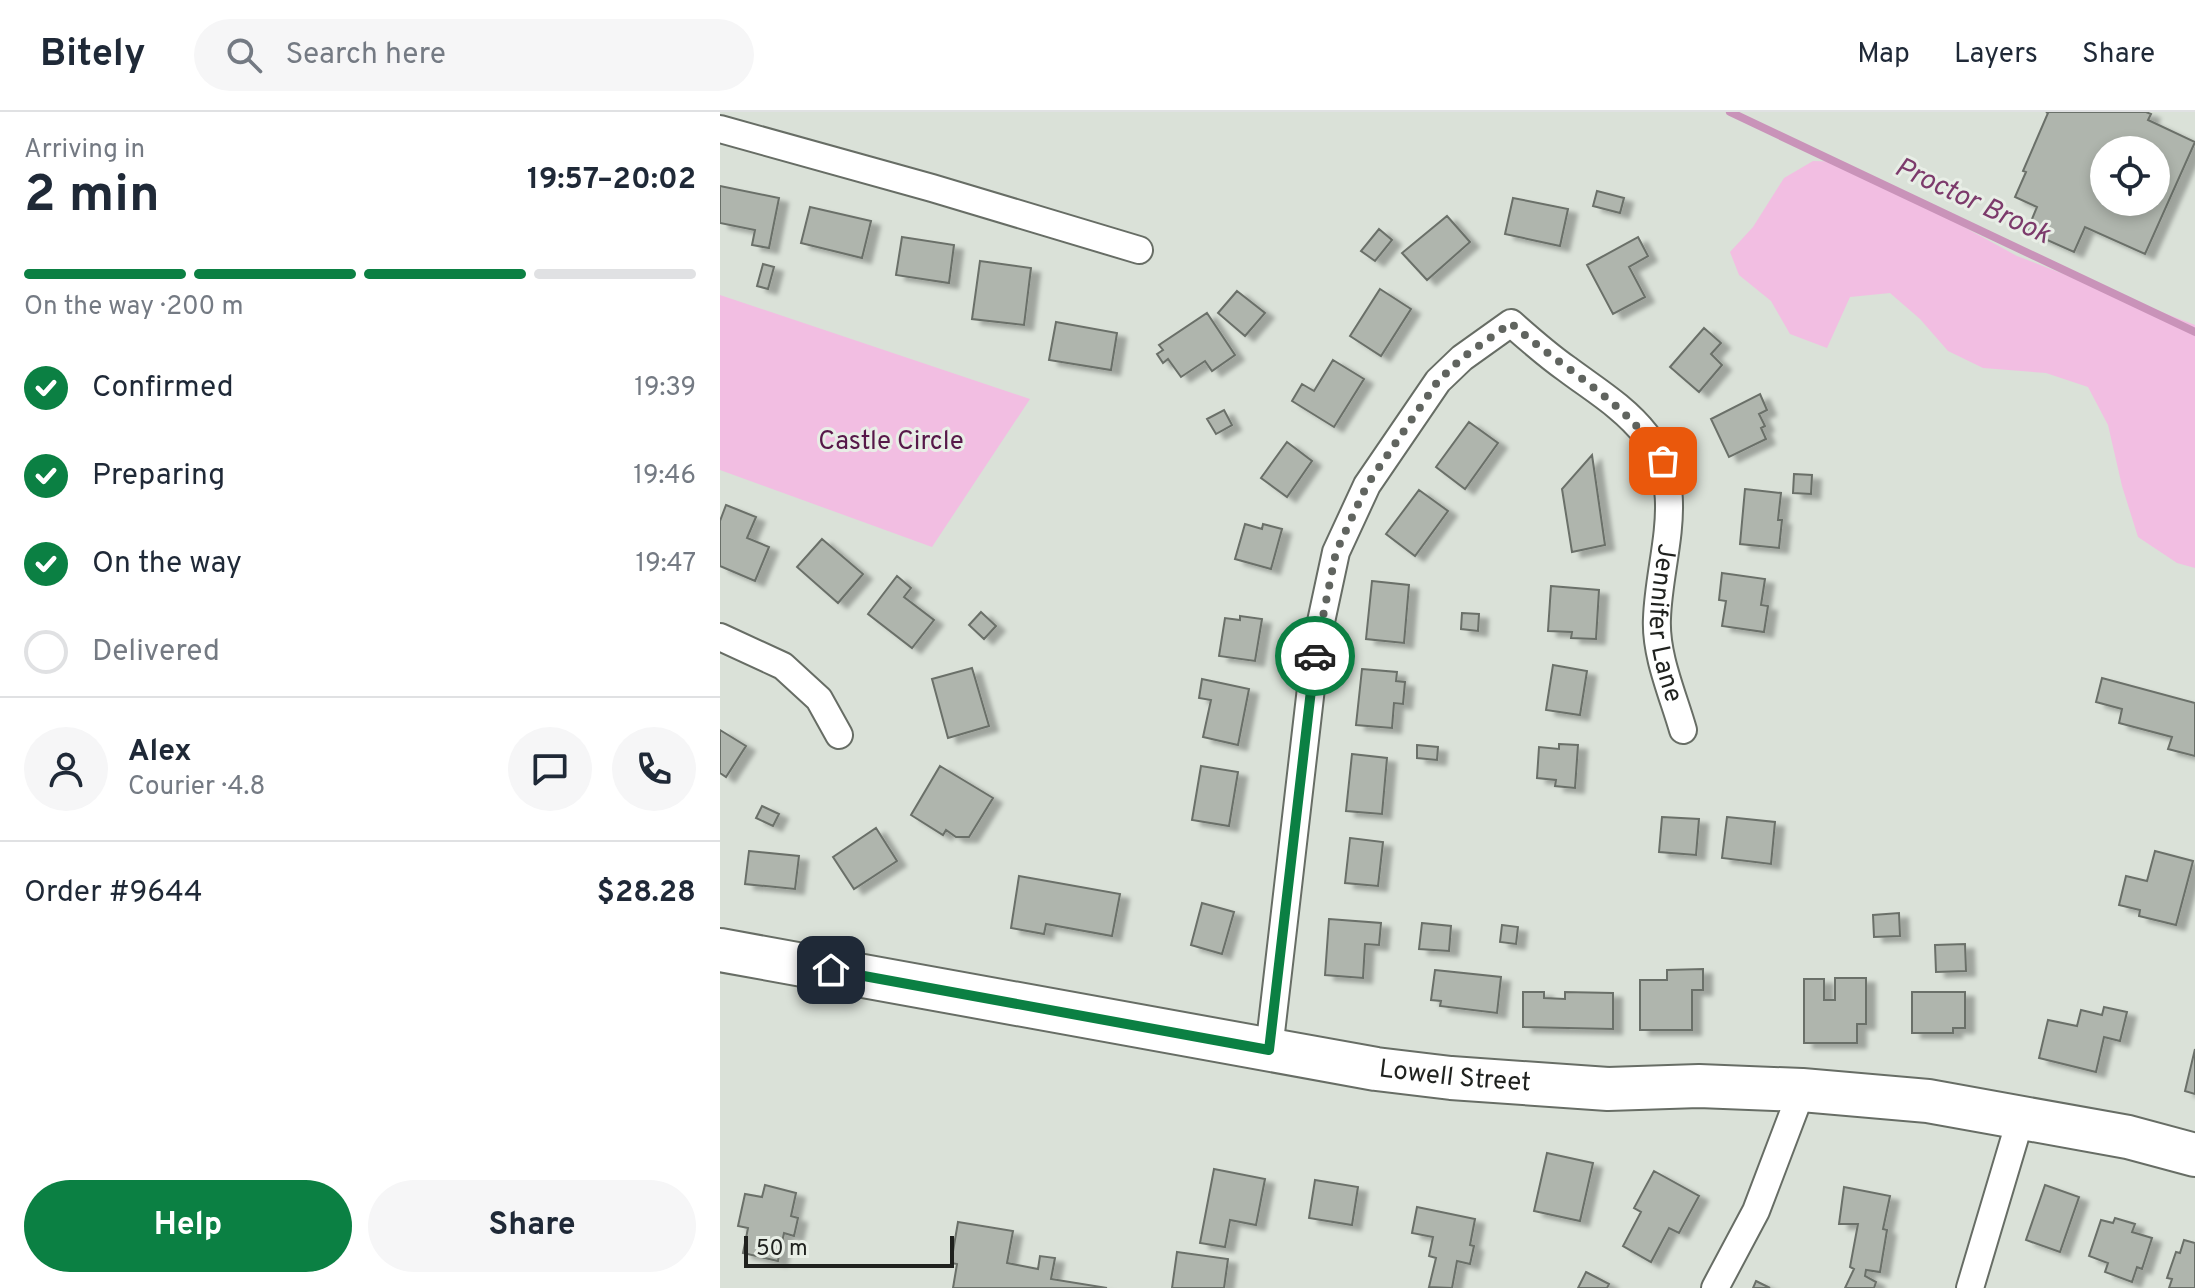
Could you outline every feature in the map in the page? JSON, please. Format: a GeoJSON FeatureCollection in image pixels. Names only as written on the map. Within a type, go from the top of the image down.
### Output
{"type":"FeatureCollection","features":[{"type":"Feature","properties":{"kind":"main road","name":"Lowell Street"},"geometry":{"type":"LineString","coordinates":[[720,950],[1376,1069],[1451,1078],[1608,1089],[1699,1086],[1802,1090],[1928,1101],[2128,1137],[2195,1155]]}},
{"type":"Feature","properties":{"kind":"street"},"geometry":{"type":"LineString","coordinates":[[720,129],[1139,250]]}},
{"type":"Feature","properties":{"kind":"street","name":"Jennifer Lane"},"geometry":{"type":"LineString","coordinates":[[1269,1050],[1316,645],[1336,552],[1367,485],[1438,381],[1462,358],[1511,323],[1632,419],[1663,461],[1670,487],[1669,513],[1656,619],[1659,645],[1683,730]]}},
{"type":"Feature","properties":{"kind":"street"},"geometry":{"type":"LineString","coordinates":[[720,637],[783,666],[819,699],[839,735]]}},
{"type":"Feature","properties":{"kind":"street"},"geometry":{"type":"LineString","coordinates":[[1715,1288],[1756,1211],[1802,1090]]}},
{"type":"Feature","properties":{"kind":"street"},"geometry":{"type":"LineString","coordinates":[[1970,1288],[2021,1117]]}},
{"type":"Feature","properties":{"kind":"green space"},"geometry":{"type":"Polygon","coordinates":[[[1813,161],[1845,162],[2017,256],[2195,325],[2195,568],[2177,563],[2138,537],[2108,425],[2088,387],[2046,373],[1983,368],[1948,351],[1920,319],[1890,293],[1850,297],[1827,348],[1790,334],[1771,301],[1739,275],[1730,252],[1753,227],[1784,178],[1813,161]]]}},
{"type":"Feature","properties":{"kind":"green space","name":"Castle Circle"},"geometry":{"type":"Polygon","coordinates":[[[720,295],[1030,399],[932,547],[720,470],[720,295]]]}},
{"type":"Feature","properties":{"kind":"building"},"geometry":{"type":"Polygon","coordinates":[[[2046,112],[2146,112],[2151,114],[2148,120],[2195,142],[2170,198],[2170,136],[2090,136],[2090,216],[2162,216],[2145,254],[2085,227],[2074,252],[2027,231],[2037,207],[2015,197],[2026,172],[2023,171],[2046,112]]]}},
{"type":"Feature","properties":{"kind":"building"},"geometry":{"type":"Polygon","coordinates":[[[720,186],[779,198],[769,248],[752,245],[755,230],[720,223],[720,186]]]}},
{"type":"Feature","properties":{"kind":"building"},"geometry":{"type":"Polygon","coordinates":[[[1597,191],[1624,198],[1620,213],[1593,206],[1597,191]]]}},
{"type":"Feature","properties":{"kind":"building"},"geometry":{"type":"Polygon","coordinates":[[[1513,198],[1568,209],[1560,246],[1505,234],[1513,198]]]}},
{"type":"Feature","properties":{"kind":"building"},"geometry":{"type":"Polygon","coordinates":[[[810,207],[871,221],[862,258],[801,243],[810,207]]]}},
{"type":"Feature","properties":{"kind":"building"},"geometry":{"type":"Polygon","coordinates":[[[1447,216],[1470,242],[1427,280],[1402,253],[1447,216]]]}},
{"type":"Feature","properties":{"kind":"building"},"geometry":{"type":"Polygon","coordinates":[[[1379,229],[1392,240],[1375,261],[1361,251],[1379,229]]]}},
{"type":"Feature","properties":{"kind":"building"},"geometry":{"type":"Polygon","coordinates":[[[902,237],[954,245],[949,283],[896,275],[902,237]]]}},
{"type":"Feature","properties":{"kind":"building"},"geometry":{"type":"Polygon","coordinates":[[[1638,237],[1648,256],[1629,267],[1645,297],[1613,314],[1587,265],[1638,237]]]}},
{"type":"Feature","properties":{"kind":"building"},"geometry":{"type":"Polygon","coordinates":[[[980,261],[1031,268],[1024,325],[972,319],[980,261]]]}},
{"type":"Feature","properties":{"kind":"building"},"geometry":{"type":"Polygon","coordinates":[[[763,264],[774,267],[768,289],[757,286],[763,264]]]}},
{"type":"Feature","properties":{"kind":"building"},"geometry":{"type":"Polygon","coordinates":[[[1380,289],[1411,309],[1381,356],[1350,336],[1380,289]]]}},
{"type":"Feature","properties":{"kind":"building"},"geometry":{"type":"Polygon","coordinates":[[[1237,291],[1265,313],[1245,336],[1218,313],[1237,291]]]}},
{"type":"Feature","properties":{"kind":"building"},"geometry":{"type":"Polygon","coordinates":[[[1207,313],[1235,355],[1212,371],[1205,361],[1181,377],[1168,359],[1163,363],[1157,354],[1163,350],[1159,345],[1207,313]]]}},
{"type":"Feature","properties":{"kind":"building"},"geometry":{"type":"Polygon","coordinates":[[[1056,322],[1117,333],[1111,370],[1049,360],[1056,322]]]}},
{"type":"Feature","properties":{"kind":"building"},"geometry":{"type":"Polygon","coordinates":[[[1704,328],[1721,343],[1711,354],[1722,365],[1699,392],[1670,367],[1704,328]]]}},
{"type":"Feature","properties":{"kind":"building"},"geometry":{"type":"Polygon","coordinates":[[[1333,360],[1364,379],[1334,427],[1292,401],[1302,384],[1314,391],[1333,360]]]}},
{"type":"Feature","properties":{"kind":"building"},"geometry":{"type":"Polygon","coordinates":[[[1760,394],[1767,410],[1759,414],[1765,426],[1761,428],[1766,439],[1729,457],[1711,419],[1760,394]]]}},
{"type":"Feature","properties":{"kind":"building"},"geometry":{"type":"Polygon","coordinates":[[[1224,410],[1232,425],[1216,434],[1207,419],[1224,410]]]}},
{"type":"Feature","properties":{"kind":"building"},"geometry":{"type":"Polygon","coordinates":[[[1469,422],[1498,443],[1465,489],[1436,467],[1469,422]]]}},
{"type":"Feature","properties":{"kind":"building"},"geometry":{"type":"Polygon","coordinates":[[[1287,442],[1312,461],[1287,497],[1261,478],[1287,442]]]}},
{"type":"Feature","properties":{"kind":"building"},"geometry":{"type":"Polygon","coordinates":[[[1592,455],[1605,545],[1572,552],[1562,489],[1592,455]]]}},
{"type":"Feature","properties":{"kind":"building"},"geometry":{"type":"Polygon","coordinates":[[[1794,474],[1812,475],[1811,494],[1793,493],[1794,474]]]}},
{"type":"Feature","properties":{"kind":"building"},"geometry":{"type":"Polygon","coordinates":[[[1745,489],[1781,493],[1779,548],[1740,544],[1745,489]]]}},
{"type":"Feature","properties":{"kind":"building"},"geometry":{"type":"Polygon","coordinates":[[[1419,490],[1448,511],[1415,556],[1386,534],[1419,490]]]}},
{"type":"Feature","properties":{"kind":"building"},"geometry":{"type":"Polygon","coordinates":[[[726,505],[756,517],[747,538],[769,547],[755,581],[720,566],[720,521],[726,505]]]}},
{"type":"Feature","properties":{"kind":"building"},"geometry":{"type":"Polygon","coordinates":[[[1245,524],[1262,529],[1263,524],[1282,529],[1271,569],[1235,559],[1245,524]]]}},
{"type":"Feature","properties":{"kind":"building"},"geometry":{"type":"Polygon","coordinates":[[[822,539],[863,574],[838,603],[797,567],[822,539]]]}},
{"type":"Feature","properties":{"kind":"building"},"geometry":{"type":"Polygon","coordinates":[[[1722,573],[1765,579],[1761,605],[1768,606],[1764,632],[1722,626],[1726,601],[1719,600],[1722,573]]]}},
{"type":"Feature","properties":{"kind":"building"},"geometry":{"type":"Polygon","coordinates":[[[897,576],[911,588],[904,597],[934,620],[912,648],[868,614],[897,576]]]}},
{"type":"Feature","properties":{"kind":"building"},"geometry":{"type":"Polygon","coordinates":[[[1372,581],[1409,585],[1404,643],[1366,639],[1372,581]]]}},
{"type":"Feature","properties":{"kind":"building"},"geometry":{"type":"Polygon","coordinates":[[[1551,586],[1599,590],[1596,639],[1571,638],[1572,632],[1548,631],[1551,586]]]}},
{"type":"Feature","properties":{"kind":"building"},"geometry":{"type":"Polygon","coordinates":[[[981,612],[996,626],[984,639],[969,625],[981,612]]]}},
{"type":"Feature","properties":{"kind":"building"},"geometry":{"type":"Polygon","coordinates":[[[1462,613],[1479,614],[1478,631],[1461,629],[1462,613]]]}},
{"type":"Feature","properties":{"kind":"building"},"geometry":{"type":"Polygon","coordinates":[[[1240,616],[1262,619],[1255,661],[1219,656],[1225,618],[1240,620],[1240,616]]]}},
{"type":"Feature","properties":{"kind":"building"},"geometry":{"type":"Polygon","coordinates":[[[1553,665],[1587,671],[1580,715],[1546,710],[1553,665]]]}},
{"type":"Feature","properties":{"kind":"building"},"geometry":{"type":"Polygon","coordinates":[[[972,668],[989,726],[948,738],[932,679],[972,668]]]}},
{"type":"Feature","properties":{"kind":"building"},"geometry":{"type":"Polygon","coordinates":[[[1362,669],[1397,672],[1396,681],[1405,682],[1403,704],[1394,703],[1392,728],[1356,725],[1362,669]]]}},
{"type":"Feature","properties":{"kind":"building"},"geometry":{"type":"Polygon","coordinates":[[[2102,678],[2195,703],[2195,756],[2168,749],[2172,737],[2119,723],[2122,709],[2096,702],[2102,678]]]}},
{"type":"Feature","properties":{"kind":"building"},"geometry":{"type":"Polygon","coordinates":[[[1202,679],[1249,689],[1238,745],[1203,737],[1211,700],[1199,698],[1202,679]]]}},
{"type":"Feature","properties":{"kind":"building"},"geometry":{"type":"Polygon","coordinates":[[[720,730],[746,746],[726,777],[720,773],[720,730]]]}},
{"type":"Feature","properties":{"kind":"building"},"geometry":{"type":"Polygon","coordinates":[[[1559,744],[1578,745],[1575,788],[1555,786],[1556,780],[1537,778],[1539,747],[1559,749],[1559,744]]]}},
{"type":"Feature","properties":{"kind":"building"},"geometry":{"type":"Polygon","coordinates":[[[1417,745],[1438,747],[1437,760],[1417,758],[1417,745]]]}},
{"type":"Feature","properties":{"kind":"building"},"geometry":{"type":"Polygon","coordinates":[[[1352,754],[1387,758],[1382,814],[1346,811],[1352,754]]]}},
{"type":"Feature","properties":{"kind":"building"},"geometry":{"type":"Polygon","coordinates":[[[940,766],[993,798],[969,837],[956,837],[946,830],[943,835],[911,815],[940,766]]]}},
{"type":"Feature","properties":{"kind":"building"},"geometry":{"type":"Polygon","coordinates":[[[1201,766],[1238,772],[1229,826],[1192,820],[1201,766]]]}},
{"type":"Feature","properties":{"kind":"building"},"geometry":{"type":"Polygon","coordinates":[[[762,806],[779,814],[773,826],[756,818],[762,806]]]}},
{"type":"Feature","properties":{"kind":"building"},"geometry":{"type":"Polygon","coordinates":[[[1662,817],[1699,819],[1696,855],[1659,852],[1662,817]]]}},
{"type":"Feature","properties":{"kind":"building"},"geometry":{"type":"Polygon","coordinates":[[[1727,817],[1775,822],[1771,864],[1722,858],[1727,817]]]}},
{"type":"Feature","properties":{"kind":"building"},"geometry":{"type":"Polygon","coordinates":[[[876,828],[897,861],[854,889],[833,857],[876,828]]]}},
{"type":"Feature","properties":{"kind":"building"},"geometry":{"type":"Polygon","coordinates":[[[1350,838],[1383,842],[1378,886],[1345,883],[1350,838]]]}},
{"type":"Feature","properties":{"kind":"building"},"geometry":{"type":"Polygon","coordinates":[[[749,851],[799,856],[795,889],[745,884],[749,851]]]}},
{"type":"Feature","properties":{"kind":"building"},"geometry":{"type":"Polygon","coordinates":[[[2155,851],[2193,861],[2176,925],[2139,916],[2140,910],[2119,905],[2126,876],[2147,881],[2155,851]]]}},
{"type":"Feature","properties":{"kind":"building"},"geometry":{"type":"Polygon","coordinates":[[[1019,876],[1120,894],[1112,936],[1046,924],[1044,934],[1011,928],[1019,876]]]}},
{"type":"Feature","properties":{"kind":"building"},"geometry":{"type":"Polygon","coordinates":[[[1202,903],[1234,912],[1222,954],[1191,945],[1202,903]]]}},
{"type":"Feature","properties":{"kind":"building"},"geometry":{"type":"Polygon","coordinates":[[[1899,913],[1900,936],[1874,937],[1873,915],[1899,913]]]}},
{"type":"Feature","properties":{"kind":"building"},"geometry":{"type":"Polygon","coordinates":[[[1329,919],[1381,923],[1379,945],[1365,944],[1363,978],[1325,975],[1329,919]]]}},
{"type":"Feature","properties":{"kind":"building"},"geometry":{"type":"Polygon","coordinates":[[[1422,923],[1451,926],[1449,951],[1419,949],[1422,923]]]}},
{"type":"Feature","properties":{"kind":"building"},"geometry":{"type":"Polygon","coordinates":[[[1502,925],[1518,927],[1516,944],[1500,942],[1502,925]]]}},
{"type":"Feature","properties":{"kind":"building"},"geometry":{"type":"Polygon","coordinates":[[[1965,944],[1966,971],[1936,972],[1935,945],[1965,944]]]}},
{"type":"Feature","properties":{"kind":"building"},"geometry":{"type":"Polygon","coordinates":[[[1703,969],[1703,990],[1692,990],[1692,1030],[1640,1030],[1640,980],[1667,980],[1667,970],[1703,969]]]}},
{"type":"Feature","properties":{"kind":"building"},"geometry":{"type":"Polygon","coordinates":[[[1435,970],[1501,977],[1497,1013],[1440,1006],[1441,1001],[1431,1000],[1435,970]]]}},
{"type":"Feature","properties":{"kind":"building"},"geometry":{"type":"Polygon","coordinates":[[[1835,978],[1866,978],[1866,1024],[1857,1024],[1857,1043],[1804,1043],[1804,979],[1824,979],[1824,1000],[1835,1000],[1835,978]]]}},
{"type":"Feature","properties":{"kind":"building"},"geometry":{"type":"Polygon","coordinates":[[[1523,992],[1544,992],[1544,998],[1565,999],[1565,992],[1613,993],[1613,1029],[1523,1027],[1523,992]]]}},
{"type":"Feature","properties":{"kind":"building"},"geometry":{"type":"Polygon","coordinates":[[[1912,992],[1965,992],[1965,1028],[1953,1028],[1953,1033],[1912,1033],[1912,992]]]}},
{"type":"Feature","properties":{"kind":"building"},"geometry":{"type":"Polygon","coordinates":[[[2104,1007],[2127,1012],[2120,1041],[2104,1037],[2096,1072],[2039,1058],[2048,1020],[2077,1026],[2081,1010],[2102,1015],[2104,1007]]]}},
{"type":"Feature","properties":{"kind":"building"},"geometry":{"type":"Polygon","coordinates":[[[2195,1049],[2195,1094],[2185,1091],[2195,1049]]]}},
{"type":"Feature","properties":{"kind":"building"},"geometry":{"type":"Polygon","coordinates":[[[1547,1153],[1593,1163],[1580,1221],[1534,1211],[1547,1153]]]}},
{"type":"Feature","properties":{"kind":"building"},"geometry":{"type":"Polygon","coordinates":[[[1214,1169],[1265,1179],[1256,1225],[1230,1220],[1225,1247],[1200,1243],[1214,1169]]]}},
{"type":"Feature","properties":{"kind":"building"},"geometry":{"type":"Polygon","coordinates":[[[1654,1171],[1699,1196],[1679,1233],[1669,1228],[1651,1262],[1623,1246],[1641,1212],[1634,1208],[1654,1171]]]}},
{"type":"Feature","properties":{"kind":"building"},"geometry":{"type":"Polygon","coordinates":[[[1315,1180],[1358,1187],[1352,1225],[1309,1218],[1315,1180]]]}},
{"type":"Feature","properties":{"kind":"building"},"geometry":{"type":"Polygon","coordinates":[[[765,1185],[796,1193],[791,1216],[798,1218],[794,1236],[784,1233],[778,1261],[743,1253],[748,1228],[738,1226],[745,1194],[762,1197],[765,1185]]]}},
{"type":"Feature","properties":{"kind":"building"},"geometry":{"type":"Polygon","coordinates":[[[2045,1185],[2079,1197],[2060,1252],[2026,1240],[2045,1185]]]}},
{"type":"Feature","properties":{"kind":"building"},"geometry":{"type":"Polygon","coordinates":[[[1844,1187],[1890,1196],[1883,1229],[1887,1230],[1880,1272],[1866,1270],[1865,1276],[1876,1282],[1874,1288],[1845,1288],[1854,1269],[1850,1267],[1858,1224],[1839,1224],[1844,1187]]]}},
{"type":"Feature","properties":{"kind":"building"},"geometry":{"type":"Polygon","coordinates":[[[1417,1207],[1475,1219],[1470,1264],[1457,1261],[1452,1288],[1429,1287],[1436,1258],[1429,1256],[1433,1237],[1412,1233],[1417,1207]]]}},
{"type":"Feature","properties":{"kind":"building"},"geometry":{"type":"Polygon","coordinates":[[[2115,1218],[2135,1224],[2132,1232],[2152,1238],[2142,1269],[2137,1267],[2132,1282],[2105,1272],[2108,1263],[2089,1256],[2101,1220],[2113,1223],[2115,1218]]]}},
{"type":"Feature","properties":{"kind":"building"},"geometry":{"type":"Polygon","coordinates":[[[958,1222],[1013,1231],[1007,1263],[1038,1269],[1040,1256],[1055,1258],[1051,1279],[1107,1288],[953,1288],[957,1264],[951,1263],[958,1222]]]}},
{"type":"Feature","properties":{"kind":"building"},"geometry":{"type":"Polygon","coordinates":[[[2184,1240],[2195,1243],[2195,1288],[2169,1288],[2172,1279],[2167,1278],[2176,1252],[2180,1253],[2184,1240]]]}},
{"type":"Feature","properties":{"kind":"building"},"geometry":{"type":"Polygon","coordinates":[[[1177,1252],[1228,1259],[1224,1288],[1172,1288],[1177,1252]]]}},
{"type":"Feature","properties":{"kind":"building"},"geometry":{"type":"Polygon","coordinates":[[[1586,1272],[1609,1284],[1607,1288],[1578,1288],[1586,1272]]]}},
{"type":"Feature","properties":{"kind":"building"},"geometry":{"type":"Polygon","coordinates":[[[1756,1281],[1770,1288],[1753,1288],[1756,1281]]]}},
{"type":"Feature","properties":{"kind":"waterway","name":"Proctor Brook"},"geometry":{"type":"LineString","coordinates":[[1730,112],[2195,332]]}},
{"type":"Feature","properties":{"kind":"way so far"},"geometry":{"type":"LineString","coordinates":[[1315,656],[1336,552],[1367,485],[1438,381],[1462,358],[1511,323],[1632,419],[1663,461]]}},
{"type":"Feature","properties":{"kind":"route"},"geometry":{"type":"LineString","coordinates":[[831,970],[1269,1050],[1315,656]]}}]}
